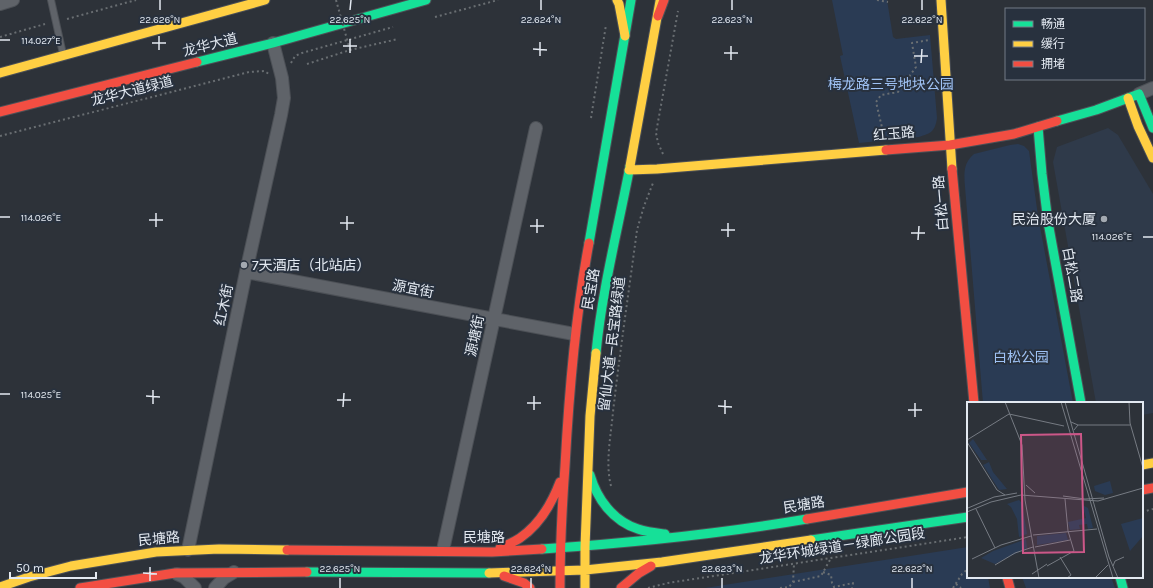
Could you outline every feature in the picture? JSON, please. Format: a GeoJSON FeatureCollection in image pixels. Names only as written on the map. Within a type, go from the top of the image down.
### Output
{"type":"FeatureCollection","features":[{"type":"Feature","properties":{"kind":"main road","name":"龙华大道"},"geometry":{"type":"LineString","coordinates":[[0,72],[265,0]]}},
{"type":"Feature","properties":{"kind":"main road","name":"龙华大道"},"geometry":{"type":"LineString","coordinates":[[0,112],[273,43],[426,0]]}},
{"type":"Feature","properties":{"kind":"main road"},"geometry":{"type":"LineString","coordinates":[[617,0],[625,36]]}},
{"type":"Feature","properties":{"kind":"main road","name":"民宝路"},"geometry":{"type":"LineString","coordinates":[[560,588],[560,548],[574,334],[631,0]]}},
{"type":"Feature","properties":{"kind":"main road","name":"民宝路"},"geometry":{"type":"LineString","coordinates":[[585,588],[590,416],[599,323],[661,0]]}},
{"type":"Feature","properties":{"kind":"main road"},"geometry":{"type":"LineString","coordinates":[[658,16],[664,0]]}},
{"type":"Feature","properties":{"kind":"main road","name":"白松一路"},"geometry":{"type":"LineString","coordinates":[[941,0],[950,145],[974,402]]}},
{"type":"Feature","properties":{"kind":"main road"},"geometry":{"type":"LineString","coordinates":[[1133,96],[1153,128]]}},
{"type":"Feature","properties":{"kind":"main road"},"geometry":{"type":"LineString","coordinates":[[1133,96],[1138,126],[1153,158]]}},
{"type":"Feature","properties":{"kind":"main road","name":"红玉路"},"geometry":{"type":"LineString","coordinates":[[629,170],[950,145],[1014,134],[1038,128],[1096,110],[1133,96]]}},
{"type":"Feature","properties":{"kind":"main road","name":"白松二路"},"geometry":{"type":"LineString","coordinates":[[1038,128],[1048,222],[1081,402]]}},
{"type":"Feature","properties":{"kind":"main road"},"geometry":{"type":"LineString","coordinates":[[1143,465],[1153,463]]}},
{"type":"Feature","properties":{"kind":"main road"},"geometry":{"type":"LineString","coordinates":[[588,466],[595,490],[598,495],[609,510],[623,521],[636,528],[684,537]]}},
{"type":"Feature","properties":{"kind":"main road"},"geometry":{"type":"LineString","coordinates":[[492,552],[512,543],[525,534],[539,519],[557,491],[565,468]]}},
{"type":"Feature","properties":{"kind":"main road"},"geometry":{"type":"LineString","coordinates":[[1143,490],[1153,488]]}},
{"type":"Feature","properties":{"kind":"main road","name":"民塘路"},"geometry":{"type":"LineString","coordinates":[[0,587],[29,577],[71,566],[156,552],[227,549],[443,550],[492,552],[585,547],[684,537],[772,525],[967,492]]}},
{"type":"Feature","properties":{"kind":"main road"},"geometry":{"type":"LineString","coordinates":[[80,588],[176,573],[492,573],[585,570],[662,562],[967,517]]}},
{"type":"Feature","properties":{"kind":"main road"},"geometry":{"type":"LineString","coordinates":[[621,588],[633,576],[662,562]]}},
{"type":"Feature","properties":{"kind":"main road"},"geometry":{"type":"LineString","coordinates":[[492,573],[524,583],[530,588]]}},
{"type":"Feature","properties":{"kind":"main road"},"geometry":{"type":"LineString","coordinates":[[1007,578],[1010,588]]}},
{"type":"Feature","properties":{"kind":"main road"},"geometry":{"type":"LineString","coordinates":[[1120,578],[1123,588]]}},
{"type":"Feature","properties":{"kind":"street"},"geometry":{"type":"LineString","coordinates":[[0,4],[13,0]]}},
{"type":"Feature","properties":{"kind":"street","name":"红木街"},"geometry":{"type":"LineString","coordinates":[[188,550],[284,98],[282,78],[273,43]]}},
{"type":"Feature","properties":{"kind":"street","name":"红玉路"},"geometry":{"type":"LineString","coordinates":[[1133,96],[1153,88]]}},
{"type":"Feature","properties":{"kind":"street","name":"源塘街"},"geometry":{"type":"LineString","coordinates":[[443,550],[536,128]]}},
{"type":"Feature","properties":{"kind":"street","name":"源宜街"},"geometry":{"type":"LineString","coordinates":[[246,272],[574,334]]}},
{"type":"Feature","properties":{"kind":"street"},"geometry":{"type":"LineString","coordinates":[[215,588],[224,578],[235,572]]}},
{"type":"Feature","properties":{"kind":"street"},"geometry":{"type":"LineString","coordinates":[[176,573],[195,588]]}},
{"type":"Feature","properties":{"kind":"lane"},"geometry":{"type":"LineString","coordinates":[[51,0],[64,55]]}},
{"type":"Feature","properties":{"kind":"path"},"geometry":{"type":"LineString","coordinates":[[67,19],[136,0]]}},
{"type":"Feature","properties":{"kind":"path"},"geometry":{"type":"LineString","coordinates":[[336,0],[350,50]]}},
{"type":"Feature","properties":{"kind":"path"},"geometry":{"type":"LineString","coordinates":[[435,17],[498,0]]}},
{"type":"Feature","properties":{"kind":"path"},"geometry":{"type":"LineString","coordinates":[[877,0],[888,2]]}},
{"type":"Feature","properties":{"kind":"path"},"geometry":{"type":"LineString","coordinates":[[663,154],[658,144],[656,133],[678,8]]}},
{"type":"Feature","properties":{"kind":"path"},"geometry":{"type":"LineString","coordinates":[[591,118],[608,18]]}},
{"type":"Feature","properties":{"kind":"path"},"geometry":{"type":"LineString","coordinates":[[0,37],[45,24]]}},
{"type":"Feature","properties":{"kind":"path"},"geometry":{"type":"LineString","coordinates":[[290,65],[295,56],[302,53],[393,27]]}},
{"type":"Feature","properties":{"kind":"path"},"geometry":{"type":"LineString","coordinates":[[307,64],[350,50],[398,39]]}},
{"type":"Feature","properties":{"kind":"path"},"geometry":{"type":"LineString","coordinates":[[884,136],[876,102],[881,95],[898,92],[916,67],[912,43],[935,40]]}},
{"type":"Feature","properties":{"kind":"path","name":"龙华大道绿道"},"geometry":{"type":"LineString","coordinates":[[0,136],[249,72],[264,71],[269,74]]}},
{"type":"Feature","properties":{"kind":"path","name":"留仙大道—民宝路绿道"},"geometry":{"type":"LineString","coordinates":[[611,488],[608,468],[614,398],[636,237],[644,206],[653,182]]}},
{"type":"Feature","properties":{"kind":"path"},"geometry":{"type":"LineString","coordinates":[[1143,512],[1153,509]]}},
{"type":"Feature","properties":{"kind":"path","name":"龙华环城绿道－绿廊公园段"},"geometry":{"type":"LineString","coordinates":[[648,588],[662,584],[967,537]]}},
{"type":"Feature","properties":{"kind":"path"},"geometry":{"type":"LineString","coordinates":[[793,582],[821,576],[831,558]]}},
{"type":"Feature","properties":{"kind":"path"},"geometry":{"type":"LineString","coordinates":[[780,588],[789,587],[793,582],[794,564]]}},
{"type":"Feature","properties":{"kind":"path"},"geometry":{"type":"LineString","coordinates":[[953,588],[962,574],[967,570]]}},
{"type":"Feature","properties":{"kind":"path"},"geometry":{"type":"LineString","coordinates":[[823,572],[831,575],[834,586],[853,583],[852,588]]}},
{"type":"Feature","properties":{"kind":"path"},"geometry":{"type":"LineString","coordinates":[[662,584],[664,588]]}},
{"type":"Feature","properties":{"kind":"path"},"geometry":{"type":"LineString","coordinates":[[956,584],[961,588]]}},
{"type":"Feature","properties":{"kind":"shaded area"},"geometry":{"type":"Polygon","coordinates":[[[1108,128],[1118,135],[1153,194],[1153,413],[1143,415],[1143,402],[1096,402],[1053,162],[1057,147],[1108,128]]]}},
{"type":"Feature","properties":{"kind":"green space","name":"梅龙路三号地块公园"},"geometry":{"type":"Polygon","coordinates":[[[832,0],[887,0],[893,37],[896,39],[930,35],[937,118],[932,131],[919,137],[859,143],[840,56],[843,55],[832,0]]]}},
{"type":"Feature","properties":{"kind":"green space","name":"白松公园"},"geometry":{"type":"Polygon","coordinates":[[[1018,144],[1024,146],[1029,151],[1038,216],[1073,402],[983,402],[964,178],[966,165],[970,157],[974,154],[1018,144]]]}},
{"type":"Feature","properties":{"kind":"green space"},"geometry":{"type":"Polygon","coordinates":[[[967,547],[967,578],[988,578],[990,588],[705,588],[967,547]]]}},
{"type":"Feature","properties":{"kind":"green space"},"geometry":{"type":"Polygon","coordinates":[[[1022,578],[1111,578],[1115,588],[1026,588],[1022,578]]]}},
{"type":"Feature","properties":{"kind":"traffic: fast"},"geometry":{"type":"LineString","coordinates":[[197,62],[273,43],[426,0]]}},
{"type":"Feature","properties":{"kind":"traffic: fast"},"geometry":{"type":"LineString","coordinates":[[589,243],[631,0]]}},
{"type":"Feature","properties":{"kind":"traffic: fast"},"geometry":{"type":"LineString","coordinates":[[1057,121],[1096,110],[1139,94],[1153,128]]}},
{"type":"Feature","properties":{"kind":"traffic: fast"},"geometry":{"type":"LineString","coordinates":[[1038,127],[1048,222],[1081,402]]}},
{"type":"Feature","properties":{"kind":"traffic: fast"},"geometry":{"type":"LineString","coordinates":[[596,353],[606,283],[630,166]]}},
{"type":"Feature","properties":{"kind":"traffic: fast"},"geometry":{"type":"LineString","coordinates":[[590,475],[602,501],[621,521],[641,530],[665,534]]}},
{"type":"Feature","properties":{"kind":"traffic: fast"},"geometry":{"type":"LineString","coordinates":[[811,540],[967,517]]}},
{"type":"Feature","properties":{"kind":"traffic: fast"},"geometry":{"type":"LineString","coordinates":[[542,549],[674,537],[807,519]]}},
{"type":"Feature","properties":{"kind":"traffic: fast"},"geometry":{"type":"LineString","coordinates":[[307,572],[489,573]]}},
{"type":"Feature","properties":{"kind":"traffic: fast"},"geometry":{"type":"LineString","coordinates":[[1120,578],[1123,588]]}},
{"type":"Feature","properties":{"kind":"traffic: slow"},"geometry":{"type":"LineString","coordinates":[[0,73],[265,0]]}},
{"type":"Feature","properties":{"kind":"traffic: slow"},"geometry":{"type":"LineString","coordinates":[[617,0],[625,36]]}},
{"type":"Feature","properties":{"kind":"traffic: slow"},"geometry":{"type":"LineString","coordinates":[[941,0],[952,169]]}},
{"type":"Feature","properties":{"kind":"traffic: slow"},"geometry":{"type":"LineString","coordinates":[[630,166],[660,1]]}},
{"type":"Feature","properties":{"kind":"traffic: slow"},"geometry":{"type":"LineString","coordinates":[[1128,98],[1138,126],[1153,158]]}},
{"type":"Feature","properties":{"kind":"traffic: slow"},"geometry":{"type":"LineString","coordinates":[[629,170],[886,150]]}},
{"type":"Feature","properties":{"kind":"traffic: slow"},"geometry":{"type":"LineString","coordinates":[[585,588],[590,416],[596,353]]}},
{"type":"Feature","properties":{"kind":"traffic: slow"},"geometry":{"type":"LineString","coordinates":[[1143,465],[1153,463]]}},
{"type":"Feature","properties":{"kind":"traffic: slow"},"geometry":{"type":"LineString","coordinates":[[489,573],[585,570],[662,562],[811,540]]}},
{"type":"Feature","properties":{"kind":"traffic: slow"},"geometry":{"type":"LineString","coordinates":[[0,587],[29,577],[71,566],[156,552],[219,549],[287,550]]}},
{"type":"Feature","properties":{"kind":"traffic: jam"},"geometry":{"type":"LineString","coordinates":[[658,16],[664,0]]}},
{"type":"Feature","properties":{"kind":"traffic: jam"},"geometry":{"type":"LineString","coordinates":[[0,112],[197,62]]}},
{"type":"Feature","properties":{"kind":"traffic: jam"},"geometry":{"type":"LineString","coordinates":[[886,150],[950,145],[1014,134],[1057,121]]}},
{"type":"Feature","properties":{"kind":"traffic: jam"},"geometry":{"type":"LineString","coordinates":[[952,169],[974,402]]}},
{"type":"Feature","properties":{"kind":"traffic: jam"},"geometry":{"type":"LineString","coordinates":[[560,588],[562,512],[571,382],[576,327],[589,243]]}},
{"type":"Feature","properties":{"kind":"traffic: jam"},"geometry":{"type":"LineString","coordinates":[[500,548],[520,538],[533,527],[549,506],[560,482]]}},
{"type":"Feature","properties":{"kind":"traffic: jam"},"geometry":{"type":"LineString","coordinates":[[1143,490],[1153,488]]}},
{"type":"Feature","properties":{"kind":"traffic: jam"},"geometry":{"type":"LineString","coordinates":[[807,519],[967,492]]}},
{"type":"Feature","properties":{"kind":"traffic: jam"},"geometry":{"type":"LineString","coordinates":[[287,550],[492,552],[542,549]]}},
{"type":"Feature","properties":{"kind":"traffic: jam"},"geometry":{"type":"LineString","coordinates":[[621,588],[639,573],[651,566]]}},
{"type":"Feature","properties":{"kind":"traffic: jam"},"geometry":{"type":"LineString","coordinates":[[80,588],[175,573],[307,572]]}},
{"type":"Feature","properties":{"kind":"traffic: jam"},"geometry":{"type":"LineString","coordinates":[[504,576],[524,583],[530,588]]}},
{"type":"Feature","properties":{"kind":"traffic: jam"},"geometry":{"type":"LineString","coordinates":[[1007,578],[1010,588]]}},
{"type":"Feature","properties":{"kind":"place","name":"民治股份大厦"},"geometry":{"type":"Point","coordinates":[1104,219]}},
{"type":"Feature","properties":{"kind":"place","name":"7天酒店（北站店）"},"geometry":{"type":"Point","coordinates":[244,265]}}]}
